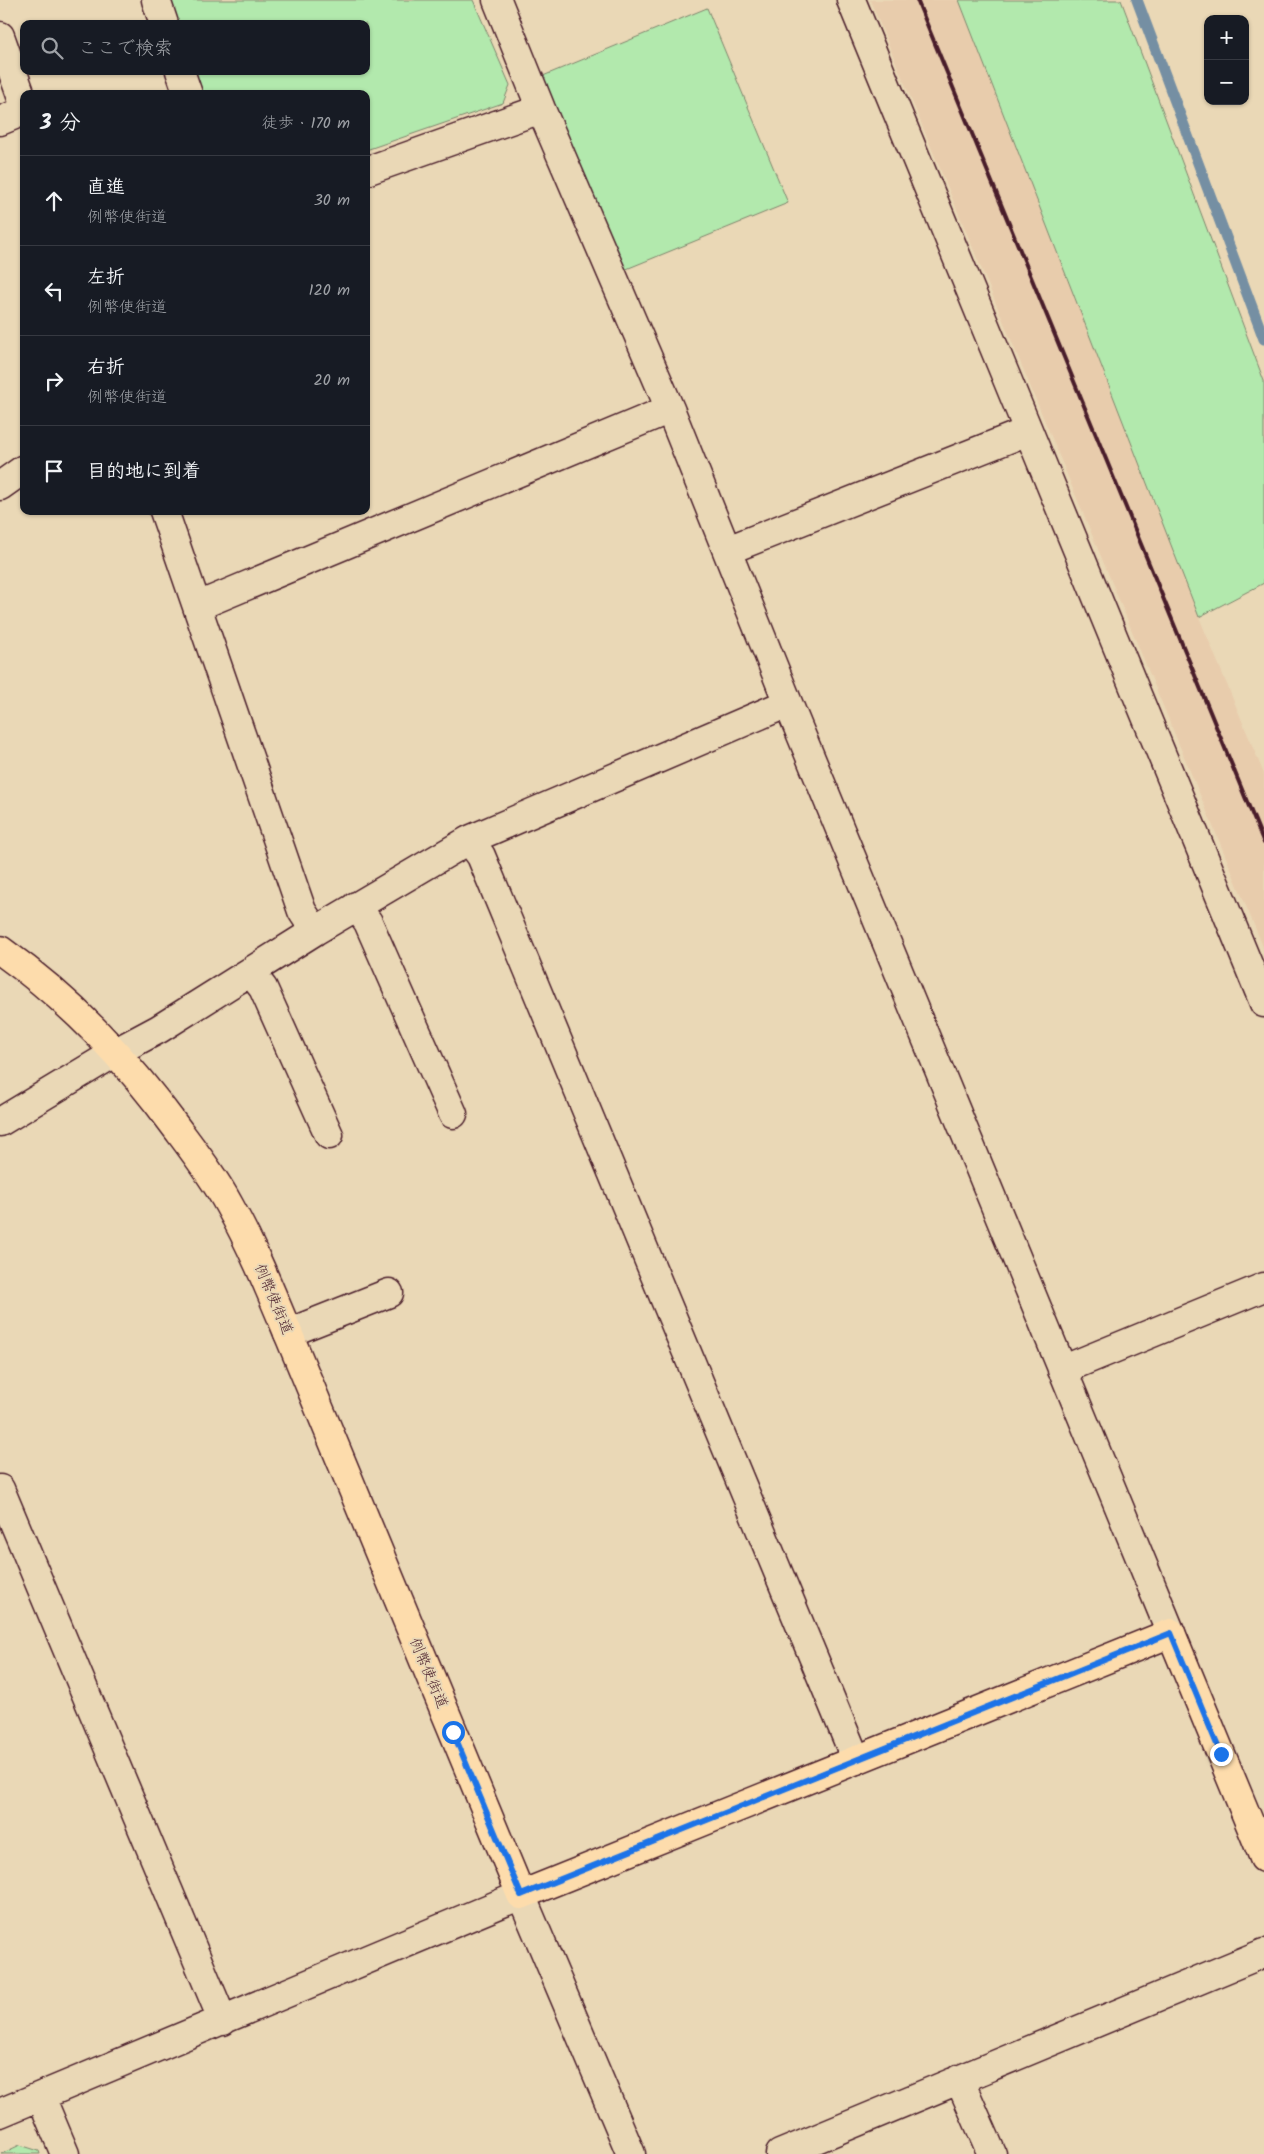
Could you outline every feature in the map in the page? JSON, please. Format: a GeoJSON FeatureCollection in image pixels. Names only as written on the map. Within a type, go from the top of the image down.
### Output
{"type":"FeatureCollection","features":[{"type":"Feature","properties":{"kind":"main road","name":"例幣使街道"},"geometry":{"type":"LineString","coordinates":[[0,950],[87,1021],[116,1052],[183,1136],[228,1204],[257,1260],[288,1333],[521,1895]]}},
{"type":"Feature","properties":{"kind":"main road"},"geometry":{"type":"LineString","coordinates":[[521,1895],[1171,1633],[1264,1858]]}},
{"type":"Feature","properties":{"kind":"street"},"geometry":{"type":"LineString","coordinates":[[156,0],[163,20]]}},
{"type":"Feature","properties":{"kind":"street"},"geometry":{"type":"LineString","coordinates":[[497,0],[541,109],[728,550],[788,703],[1171,1633]]}},
{"type":"Feature","properties":{"kind":"street"},"geometry":{"type":"LineString","coordinates":[[851,0],[1264,1003]]}},
{"type":"Feature","properties":{"kind":"street"},"geometry":{"type":"LineString","coordinates":[[0,36],[20,93]]}},
{"type":"Feature","properties":{"kind":"street"},"geometry":{"type":"LineString","coordinates":[[181,75],[187,90]]}},
{"type":"Feature","properties":{"kind":"street"},"geometry":{"type":"LineString","coordinates":[[370,170],[541,109]]}},
{"type":"Feature","properties":{"kind":"street"},"geometry":{"type":"LineString","coordinates":[[0,121],[20,113]]}},
{"type":"Feature","properties":{"kind":"street"},"geometry":{"type":"LineString","coordinates":[[198,606],[670,410]]}},
{"type":"Feature","properties":{"kind":"street"},"geometry":{"type":"LineString","coordinates":[[728,550],[1028,431]]}},
{"type":"Feature","properties":{"kind":"street"},"geometry":{"type":"LineString","coordinates":[[0,486],[20,472]]}},
{"type":"Feature","properties":{"kind":"street"},"geometry":{"type":"LineString","coordinates":[[165,515],[302,911],[315,931]]}},
{"type":"Feature","properties":{"kind":"street"},"geometry":{"type":"LineString","coordinates":[[0,1122],[159,1028],[356,906],[469,840],[788,703]]}},
{"type":"Feature","properties":{"kind":"street"},"geometry":{"type":"LineString","coordinates":[[469,840],[485,865],[856,1760]]}},
{"type":"Feature","properties":{"kind":"street"},"geometry":{"type":"LineString","coordinates":[[356,906],[368,922],[453,1114]]}},
{"type":"Feature","properties":{"kind":"street"},"geometry":{"type":"LineString","coordinates":[[250,972],[263,988],[329,1135]]}},
{"type":"Feature","properties":{"kind":"street"},"geometry":{"type":"LineString","coordinates":[[1062,1370],[1264,1287]]}},
{"type":"Feature","properties":{"kind":"street"},"geometry":{"type":"LineString","coordinates":[[288,1333],[389,1294]]}},
{"type":"Feature","properties":{"kind":"street"},"geometry":{"type":"LineString","coordinates":[[0,1489],[223,2021]]}},
{"type":"Feature","properties":{"kind":"street"},"geometry":{"type":"LineString","coordinates":[[0,2113],[521,1895],[631,2154]]}},
{"type":"Feature","properties":{"kind":"street"},"geometry":{"type":"LineString","coordinates":[[780,2154],[1264,1953]]}},
{"type":"Feature","properties":{"kind":"street"},"geometry":{"type":"LineString","coordinates":[[959,2079],[992,2154]]}},
{"type":"Feature","properties":{"kind":"street"},"geometry":{"type":"LineString","coordinates":[[41,2097],[65,2154]]}},
{"type":"Feature","properties":{"kind":"shaded area"},"geometry":{"type":"Polygon","coordinates":[[[870,0],[959,0],[1199,617],[1264,774],[1264,949],[870,0]]]}},
{"type":"Feature","properties":{"kind":"green space"},"geometry":{"type":"Polygon","coordinates":[[[171,0],[473,0],[510,85],[503,103],[370,149],[370,90],[202,90],[196,75],[370,75],[370,20],[178,20],[171,0]]]}},
{"type":"Feature","properties":{"kind":"green space"},"geometry":{"type":"Polygon","coordinates":[[[959,0],[1121,0],[1264,381],[1264,583],[1199,617],[959,0]]]}},
{"type":"Feature","properties":{"kind":"green space"},"geometry":{"type":"Polygon","coordinates":[[[707,8],[788,203],[624,270],[543,76],[707,8]]]}},
{"type":"Feature","properties":{"kind":"green space"},"geometry":{"type":"Polygon","coordinates":[[[20,2145],[39,2151],[40,2154],[1,2154],[20,2145]]]}},
{"type":"Feature","properties":{"kind":"waterway"},"geometry":{"type":"LineString","coordinates":[[1137,0],[1264,339]]}},
{"type":"Feature","properties":{"kind":"railway"},"geometry":{"type":"LineString","coordinates":[[917,0],[1264,843]]}},
{"type":"Feature","properties":{"kind":"route"},"geometry":{"type":"LineString","coordinates":[[453,1732],[521,1895],[1171,1633],[1221,1754]]}}]}
